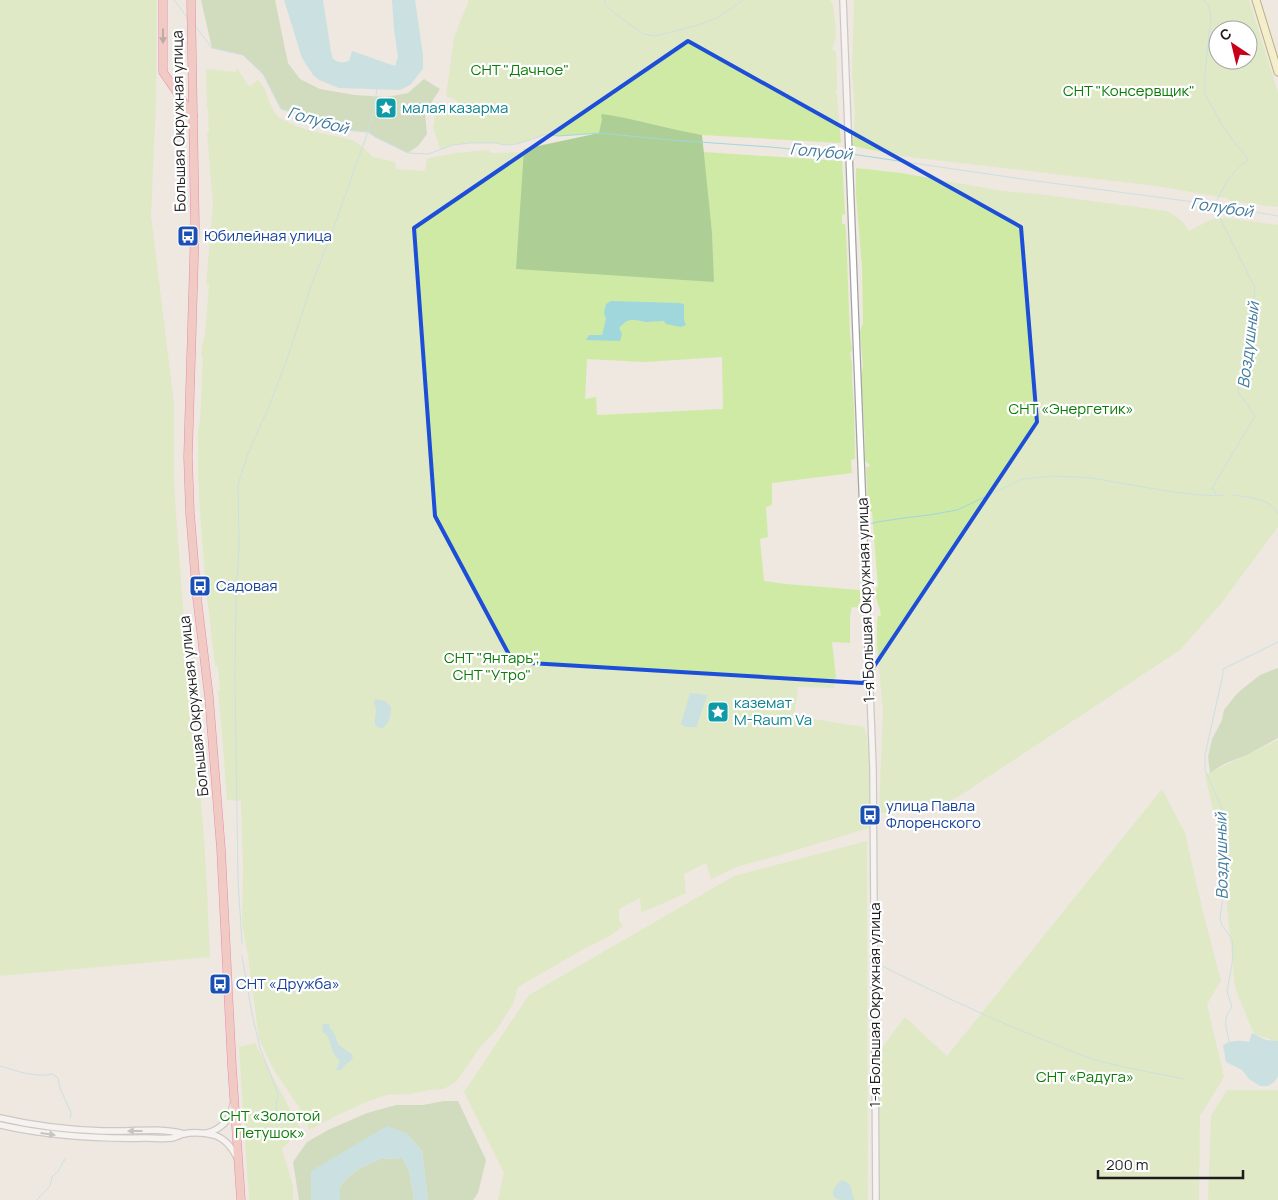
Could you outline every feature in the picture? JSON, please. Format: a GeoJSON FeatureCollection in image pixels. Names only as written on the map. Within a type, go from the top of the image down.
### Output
{"type":"FeatureCollection","features":[{"type":"Feature","properties":{"kind":"highway"},"geometry":{"type":"LineString","coordinates":[[163,0],[163,72],[192,116]]}},
{"type":"Feature","properties":{"kind":"highway","name":"Большая Окружная улица"},"geometry":{"type":"LineString","coordinates":[[191,0],[195,226],[188,457],[190,513],[221,849],[241,1200]]}},
{"type":"Feature","properties":{"kind":"main road"},"geometry":{"type":"LineString","coordinates":[[1256,0],[1278,72]]}},
{"type":"Feature","properties":{"kind":"street","name":"1-я Большая Окружная улица"},"geometry":{"type":"LineString","coordinates":[[843,0],[873,768],[876,1200]]}},
{"type":"Feature","properties":{"kind":"street"},"geometry":{"type":"LineString","coordinates":[[206,1134],[219,1128],[228,1119],[234,1098]]}},
{"type":"Feature","properties":{"kind":"street"},"geometry":{"type":"LineString","coordinates":[[0,1118],[35,1125],[78,1130],[172,1131],[184,1134],[206,1134],[219,1137],[225,1141],[238,1161]]}},
{"type":"Feature","properties":{"kind":"street"},"geometry":{"type":"LineString","coordinates":[[0,1125],[34,1132],[78,1137],[172,1138],[184,1134]]}},
{"type":"Feature","properties":{"kind":"highlighted area"},"geometry":{"type":"Polygon","coordinates":[[[688,41],[1021,227],[1037,422],[863,683],[513,662],[435,516],[414,228],[688,41]]]}},
{"type":"Feature","properties":{"kind":"green space"},"geometry":{"type":"Polygon","coordinates":[[[0,0],[157,0],[156,103],[151,215],[174,404],[174,485],[190,704],[202,811],[210,957],[0,976],[0,0]]]}},
{"type":"Feature","properties":{"kind":"green space"},"geometry":{"type":"Polygon","coordinates":[[[201,0],[275,0],[288,63],[300,79],[320,89],[355,95],[386,97],[408,93],[424,79],[440,89],[425,113],[427,134],[418,146],[408,153],[368,132],[346,130],[281,109],[263,74],[243,55],[212,48],[201,0]]]}},
{"type":"Feature","properties":{"kind":"green space","name":"СНТ \"Дачное\""},"geometry":{"type":"Polygon","coordinates":[[[469,0],[830,0],[833,4],[836,28],[836,37],[832,49],[836,52],[837,90],[835,91],[841,143],[702,135],[602,119],[600,133],[558,136],[547,134],[517,144],[470,143],[440,149],[433,128],[435,115],[438,113],[441,116],[459,108],[457,101],[446,96],[454,37],[469,0]]]}},
{"type":"Feature","properties":{"kind":"green space","name":"СНТ \"Консервщик\""},"geometry":{"type":"Polygon","coordinates":[[[854,0],[1249,0],[1255,20],[1208,20],[1208,70],[1258,70],[1258,29],[1278,93],[1278,207],[1230,201],[1226,198],[1156,186],[901,156],[853,146],[855,110],[852,73],[854,0]]]}},
{"type":"Feature","properties":{"kind":"green space","name":"СНТ \"Янтарь\", СНТ \"Утро\""},"geometry":{"type":"Polygon","coordinates":[[[237,68],[250,86],[258,80],[265,89],[275,113],[280,118],[308,130],[352,140],[373,157],[395,162],[396,169],[425,171],[427,159],[456,153],[488,150],[491,153],[524,152],[522,191],[713,282],[712,232],[703,152],[842,161],[845,214],[842,215],[842,224],[845,224],[846,232],[852,350],[850,353],[854,407],[855,459],[851,460],[852,473],[772,483],[772,505],[766,507],[768,537],[760,539],[764,581],[860,590],[860,608],[852,607],[850,616],[850,643],[832,642],[836,678],[834,678],[834,688],[798,687],[794,716],[864,727],[869,744],[871,774],[869,828],[739,866],[711,879],[706,863],[684,874],[686,893],[641,912],[640,898],[619,909],[619,921],[623,926],[610,936],[518,987],[513,1004],[497,1029],[478,1050],[457,1081],[444,1089],[387,1095],[369,1101],[309,1130],[304,1115],[274,1070],[259,1039],[242,924],[241,801],[227,800],[218,691],[220,690],[218,667],[215,665],[206,588],[199,499],[198,431],[203,357],[201,356],[205,335],[209,285],[206,284],[213,205],[207,133],[209,133],[206,69],[236,72],[237,68]],[[722,357],[643,362],[587,359],[585,399],[596,397],[597,415],[723,409],[722,357]]]}},
{"type":"Feature","properties":{"kind":"green space"},"geometry":{"type":"Polygon","coordinates":[[[602,114],[702,135],[712,232],[714,282],[516,269],[524,149],[599,133],[602,114]]]}},
{"type":"Feature","properties":{"kind":"green space","name":"СНТ «Энергетик»"},"geometry":{"type":"Polygon","coordinates":[[[856,168],[901,173],[1003,191],[1167,211],[1180,219],[1189,231],[1212,219],[1226,218],[1278,225],[1278,527],[1220,605],[1180,650],[961,795],[948,802],[891,813],[879,813],[883,711],[877,645],[877,620],[878,616],[881,616],[876,598],[876,588],[878,587],[872,512],[868,510],[866,467],[870,465],[865,461],[861,376],[863,367],[860,331],[863,323],[862,266],[856,195],[856,168]]]}},
{"type":"Feature","properties":{"kind":"green space"},"geometry":{"type":"Polygon","coordinates":[[[1278,668],[1278,738],[1247,755],[1224,764],[1210,773],[1208,757],[1212,739],[1222,720],[1224,710],[1241,690],[1260,675],[1278,668]]]}},
{"type":"Feature","properties":{"kind":"green space"},"geometry":{"type":"Polygon","coordinates":[[[1278,740],[1278,1042],[1254,1034],[1235,988],[1221,845],[1205,775],[1278,740]]]}},
{"type":"Feature","properties":{"kind":"green space","name":"СНТ «Радуга»"},"geometry":{"type":"Polygon","coordinates":[[[1162,789],[1185,833],[1221,981],[1207,1004],[1224,1077],[1200,1116],[1199,1200],[880,1200],[878,1053],[905,1017],[947,1056],[1162,789]]]}},
{"type":"Feature","properties":{"kind":"green space"},"geometry":{"type":"Polygon","coordinates":[[[867,841],[868,1200],[498,1200],[504,1173],[464,1092],[529,995],[734,876],[867,841]]]}},
{"type":"Feature","properties":{"kind":"green space","name":"СНТ «Золотой Петушок»"},"geometry":{"type":"Polygon","coordinates":[[[255,1043],[301,1130],[282,1149],[293,1186],[293,1200],[249,1200],[239,1047],[255,1043]]]}},
{"type":"Feature","properties":{"kind":"green space"},"geometry":{"type":"Polygon","coordinates":[[[1227,1090],[1278,1090],[1278,1200],[1208,1200],[1211,1116],[1227,1090]]]}},
{"type":"Feature","properties":{"kind":"green space"},"geometry":{"type":"Polygon","coordinates":[[[444,1101],[458,1101],[486,1160],[478,1193],[473,1200],[428,1200],[422,1151],[406,1133],[311,1174],[311,1200],[299,1200],[293,1162],[307,1142],[328,1130],[367,1113],[396,1105],[423,1105],[444,1101]]]}},
{"type":"Feature","properties":{"kind":"green space"},"geometry":{"type":"Polygon","coordinates":[[[402,1158],[409,1170],[414,1200],[340,1200],[340,1187],[347,1178],[360,1168],[380,1159],[402,1158]]]}},
{"type":"Feature","properties":{"kind":"water"},"geometry":{"type":"Polygon","coordinates":[[[284,0],[323,0],[333,59],[341,62],[349,61],[352,51],[395,66],[398,57],[392,0],[415,0],[423,55],[423,69],[410,85],[400,90],[339,88],[319,80],[313,75],[302,58],[284,0]]]}},
{"type":"Feature","properties":{"kind":"water"},"geometry":{"type":"Polygon","coordinates":[[[611,301],[684,304],[684,320],[686,325],[681,327],[666,324],[664,321],[646,322],[629,320],[619,328],[622,334],[620,341],[586,340],[589,335],[602,335],[606,319],[604,313],[606,304],[611,301]]]}},
{"type":"Feature","properties":{"kind":"water"},"geometry":{"type":"Polygon","coordinates":[[[690,693],[707,695],[697,727],[686,727],[681,724],[690,693]]]}},
{"type":"Feature","properties":{"kind":"water"},"geometry":{"type":"Polygon","coordinates":[[[375,699],[385,701],[391,706],[389,719],[382,729],[375,725],[375,699]]]}},
{"type":"Feature","properties":{"kind":"water"},"geometry":{"type":"Polygon","coordinates":[[[323,1024],[329,1024],[339,1045],[353,1055],[352,1060],[341,1070],[336,1070],[340,1060],[333,1052],[328,1036],[322,1031],[323,1024]]]}},
{"type":"Feature","properties":{"kind":"water"},"geometry":{"type":"Polygon","coordinates":[[[1252,1033],[1266,1040],[1278,1041],[1278,1077],[1268,1086],[1260,1086],[1249,1079],[1242,1070],[1226,1062],[1223,1045],[1236,1041],[1249,1042],[1252,1033]]]}},
{"type":"Feature","properties":{"kind":"water"},"geometry":{"type":"Polygon","coordinates":[[[387,1126],[406,1133],[422,1151],[428,1200],[414,1200],[409,1170],[402,1158],[380,1159],[360,1168],[347,1178],[340,1187],[340,1200],[311,1200],[311,1171],[387,1126]]]}},
{"type":"Feature","properties":{"kind":"water"},"geometry":{"type":"Polygon","coordinates":[[[842,1180],[850,1184],[854,1200],[836,1199],[834,1197],[833,1191],[842,1180]]]}},
{"type":"Feature","properties":{"kind":"waterway","name":"Голубой"},"geometry":{"type":"LineString","coordinates":[[174,0],[187,17]]}},
{"type":"Feature","properties":{"kind":"waterway","name":"Воздушный"},"geometry":{"type":"LineString","coordinates":[[605,0],[605,4],[615,14],[644,34],[655,36],[702,24],[717,18],[743,0]]}},
{"type":"Feature","properties":{"kind":"waterway","name":"Воздушный"},"geometry":{"type":"LineString","coordinates":[[1204,0],[1209,7],[1211,18],[1205,71],[1205,94],[1221,123],[1239,149],[1248,158],[1229,178],[1217,200]]}},
{"type":"Feature","properties":{"kind":"waterway","name":"Голубой"},"geometry":{"type":"LineString","coordinates":[[195,26],[212,48],[243,55],[263,74],[281,109],[346,130],[366,132]]}},
{"type":"Feature","properties":{"kind":"waterway"},"geometry":{"type":"LineString","coordinates":[[242,944],[238,880],[235,681],[239,545],[238,485],[247,456],[287,359],[312,283],[367,134],[373,114],[377,89]]}},
{"type":"Feature","properties":{"kind":"waterway","name":"Голубой"},"geometry":{"type":"LineString","coordinates":[[368,132],[408,153],[428,154],[453,145],[470,143],[517,144],[547,134],[558,136],[600,133],[847,154]]}},
{"type":"Feature","properties":{"kind":"waterway","name":"Голубой"},"geometry":{"type":"LineString","coordinates":[[851,154],[1209,204],[1278,216]]}},
{"type":"Feature","properties":{"kind":"waterway","name":"Воздушный"},"geometry":{"type":"LineString","coordinates":[[1216,210],[1255,288],[1238,391],[1255,416],[1212,488],[1217,496],[1224,495]]}},
{"type":"Feature","properties":{"kind":"waterway"},"geometry":{"type":"LineString","coordinates":[[867,525],[957,510],[1023,479],[1054,476],[1091,478],[1173,492],[1217,496]]}},
{"type":"Feature","properties":{"kind":"waterway","name":"Воздушный"},"geometry":{"type":"LineString","coordinates":[[1233,495],[1266,502],[1273,506],[1278,514]]}},
{"type":"Feature","properties":{"kind":"waterway","name":"Воздушный"},"geometry":{"type":"LineString","coordinates":[[1229,1042],[1226,1020],[1232,1007],[1227,992],[1233,951],[1232,939],[1222,925],[1220,918],[1224,891],[1220,852],[1223,811],[1205,770],[1205,755],[1223,669],[1278,642]]}},
{"type":"Feature","properties":{"kind":"waterway"},"geometry":{"type":"LineString","coordinates":[[242,956],[260,1048],[278,1094],[277,1117]]}},
{"type":"Feature","properties":{"kind":"waterway"},"geometry":{"type":"LineString","coordinates":[[878,964],[975,1010],[1078,1054],[1121,1066],[1184,1079]]}},
{"type":"Feature","properties":{"kind":"waterway"},"geometry":{"type":"LineString","coordinates":[[0,1066],[33,1075],[53,1074],[58,1078],[60,1088],[71,1113],[70,1118]]}},
{"type":"Feature","properties":{"kind":"waterway"},"geometry":{"type":"LineString","coordinates":[[37,1200],[50,1186],[52,1177],[66,1158]]}},
{"type":"Feature","properties":{"kind":"place","name":"малая казарма"},"geometry":{"type":"Point","coordinates":[386,108]}},
{"type":"Feature","properties":{"kind":"place","name":"Юбилейная улица"},"geometry":{"type":"Point","coordinates":[188,236]}},
{"type":"Feature","properties":{"kind":"place","name":"Садовая"},"geometry":{"type":"Point","coordinates":[200,586]}},
{"type":"Feature","properties":{"kind":"place","name":"каземат M-Raum Va"},"geometry":{"type":"Point","coordinates":[718,712]}},
{"type":"Feature","properties":{"kind":"place","name":"улица Павла Флоренского"},"geometry":{"type":"Point","coordinates":[870,815]}},
{"type":"Feature","properties":{"kind":"place","name":"СНТ «Дружба»"},"geometry":{"type":"Point","coordinates":[220,984]}}]}
